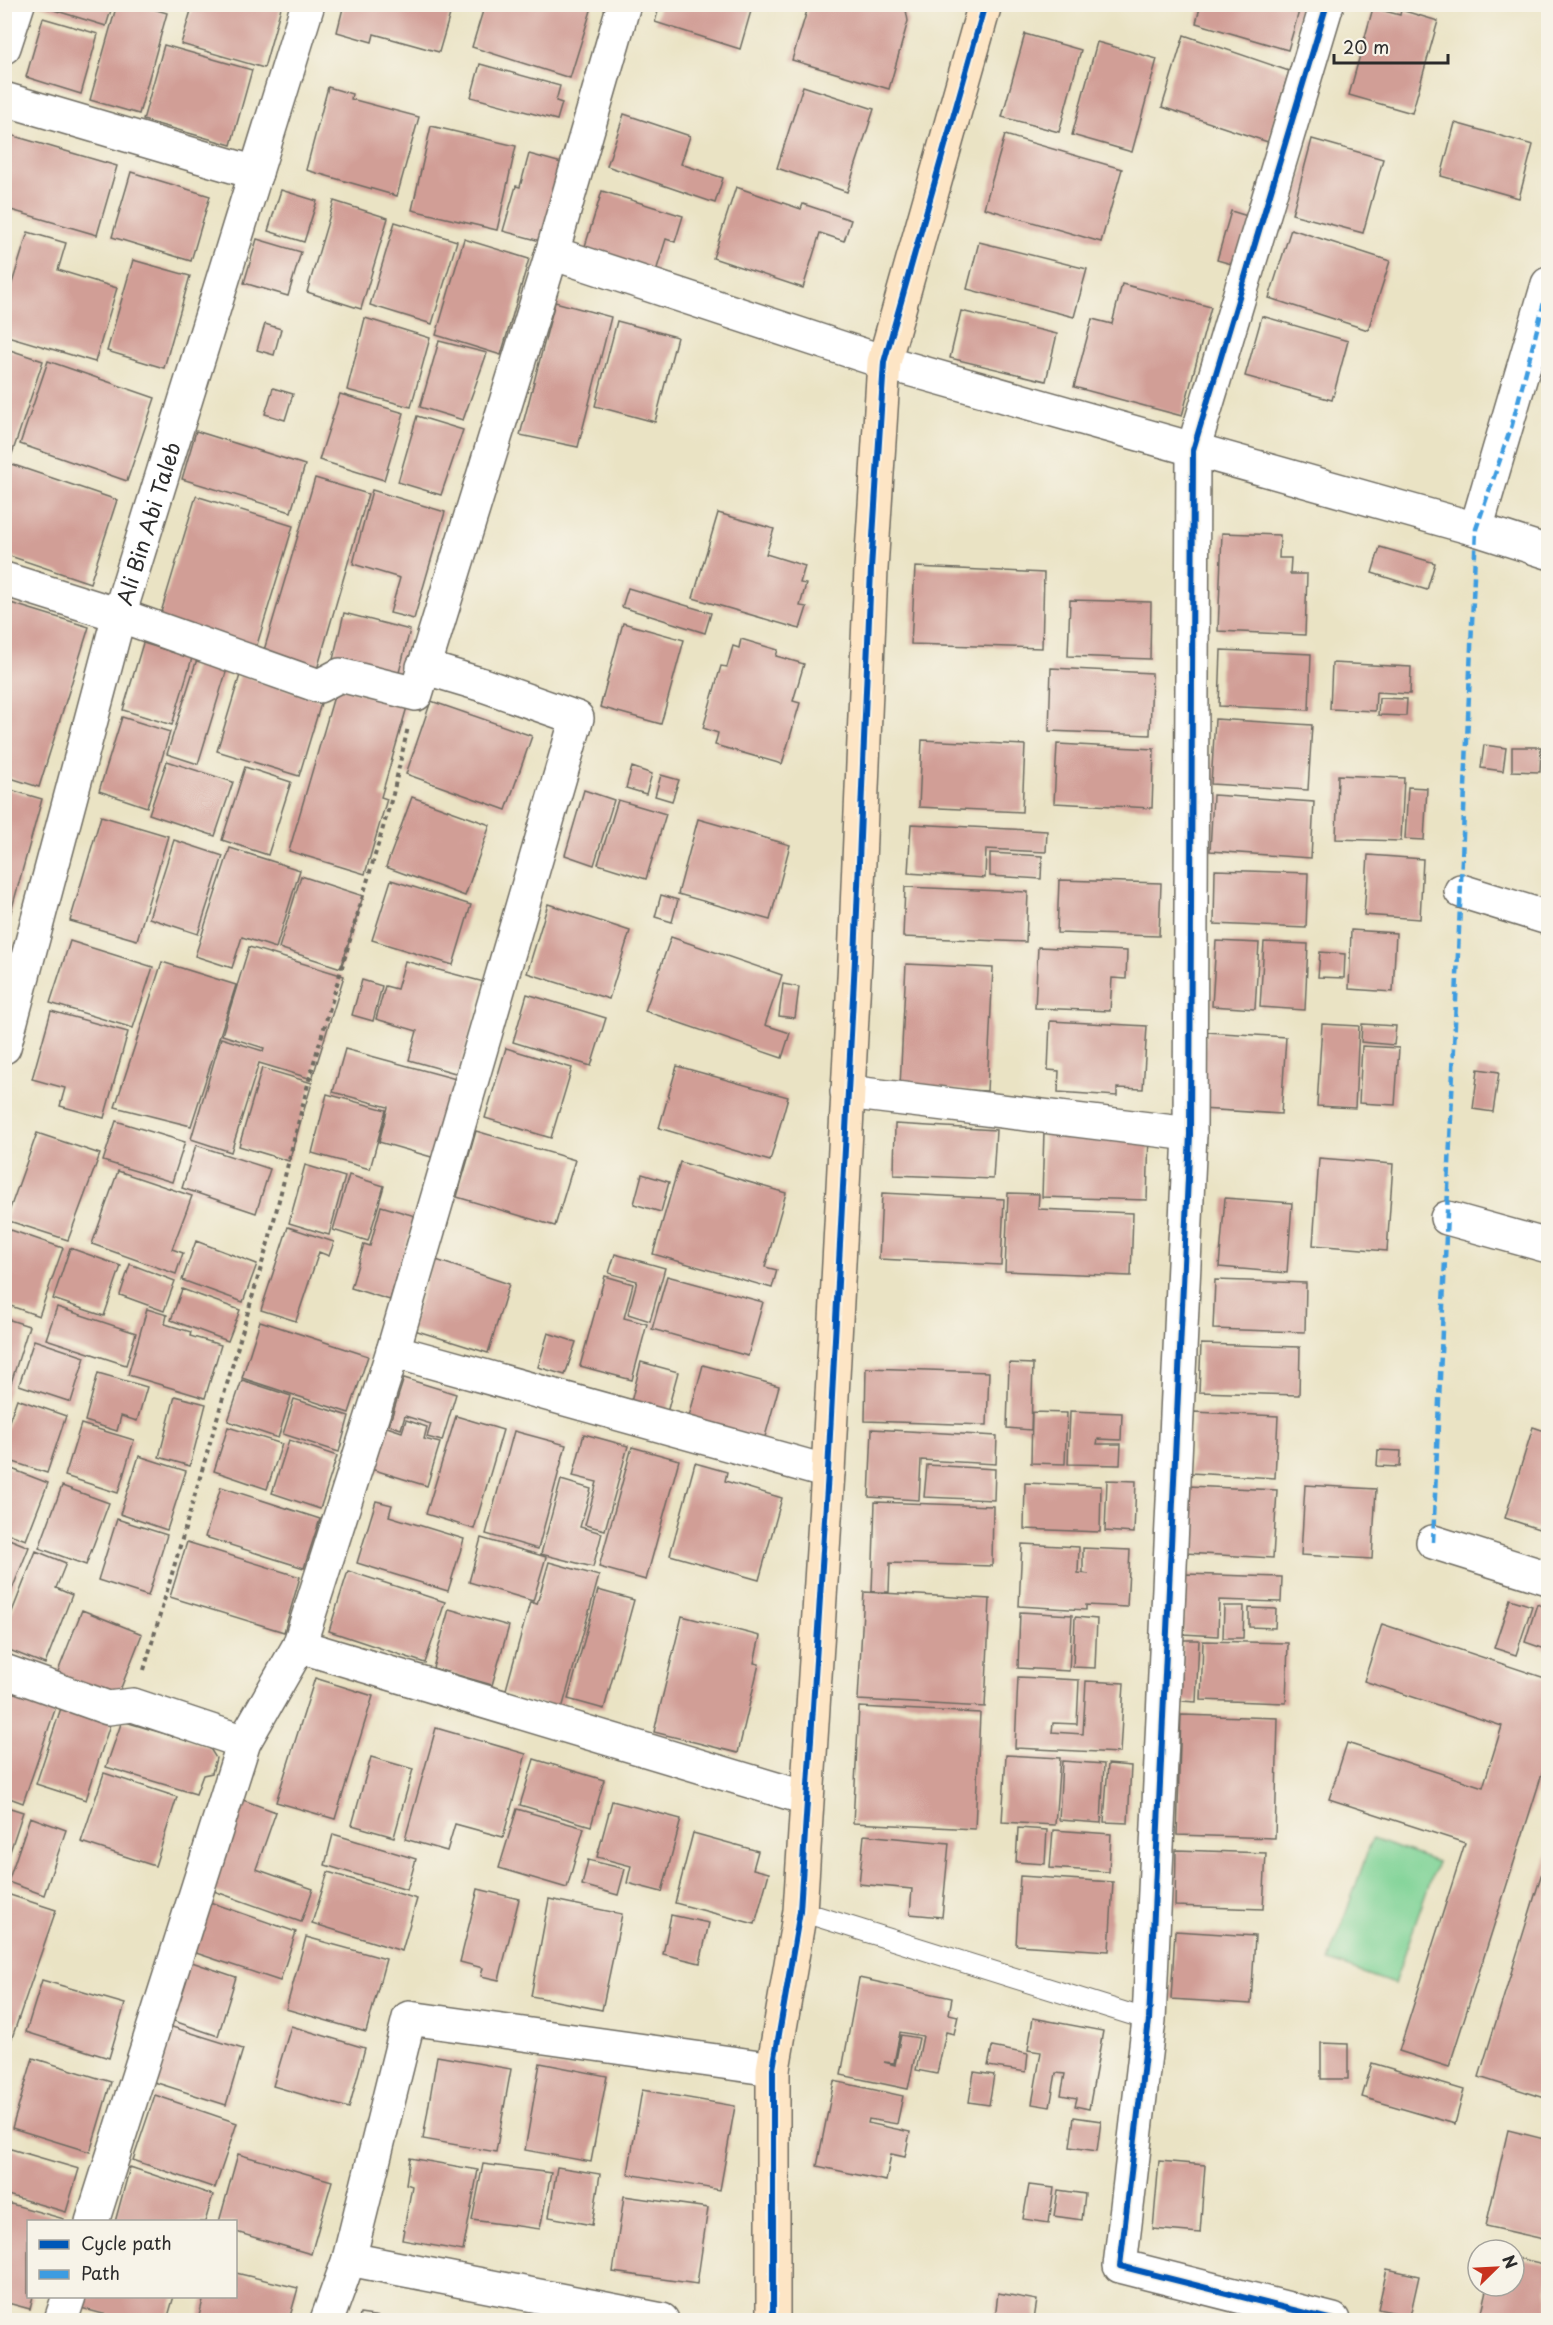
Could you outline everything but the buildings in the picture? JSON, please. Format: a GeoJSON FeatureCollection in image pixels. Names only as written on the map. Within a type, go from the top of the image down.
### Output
{"type":"FeatureCollection","features":[{"type":"Feature","properties":{"kind":"street"},"geometry":{"type":"LineString","coordinates":[[4,47],[18,4]]}},
{"type":"Feature","properties":{"kind":"street","name":"Ali Bin Abi Taleb"},"geometry":{"type":"LineString","coordinates":[[4,1047],[119,615],[308,4]]}},
{"type":"Feature","properties":{"kind":"street"},"geometry":{"type":"LineString","coordinates":[[419,680],[552,253],[624,4]]}},
{"type":"Feature","properties":{"kind":"street"},"geometry":{"type":"LineString","coordinates":[[773,2320],[772,2069],[800,1911],[828,1472],[855,959],[871,569],[884,363],[985,4]]}},
{"type":"Feature","properties":{"kind":"street"},"geometry":{"type":"LineString","coordinates":[[1327,4],[1193,450],[1190,1134],[1149,2020],[1120,2266],[1333,2320]]}},
{"type":"Feature","properties":{"kind":"street"},"geometry":{"type":"LineString","coordinates":[[4,99],[256,173]]}},
{"type":"Feature","properties":{"kind":"street"},"geometry":{"type":"LineString","coordinates":[[552,253],[884,363],[1476,529],[1548,552]]}},
{"type":"Feature","properties":{"kind":"street"},"geometry":{"type":"LineString","coordinates":[[1476,529],[1548,284]]}},
{"type":"Feature","properties":{"kind":"street"},"geometry":{"type":"LineString","coordinates":[[4,579],[119,615],[319,686],[340,675],[419,680],[577,718],[393,1351],[299,1646],[244,1742],[93,2220]]}},
{"type":"Feature","properties":{"kind":"street"},"geometry":{"type":"LineString","coordinates":[[1461,891],[1548,918]]}},
{"type":"Feature","properties":{"kind":"street"},"geometry":{"type":"LineString","coordinates":[[847,1092],[1190,1134]]}},
{"type":"Feature","properties":{"kind":"street"},"geometry":{"type":"LineString","coordinates":[[1447,1218],[1548,1246]]}},
{"type":"Feature","properties":{"kind":"street"},"geometry":{"type":"LineString","coordinates":[[393,1351],[828,1472]]}},
{"type":"Feature","properties":{"kind":"street"},"geometry":{"type":"LineString","coordinates":[[1433,1542],[1548,1578]]}},
{"type":"Feature","properties":{"kind":"street"},"geometry":{"type":"LineString","coordinates":[[299,1646],[806,1798]]}},
{"type":"Feature","properties":{"kind":"street"},"geometry":{"type":"LineString","coordinates":[[4,1671],[108,1708],[134,1705],[244,1742]]}},
{"type":"Feature","properties":{"kind":"street"},"geometry":{"type":"LineString","coordinates":[[327,2320],[349,2259],[410,2018],[772,2069]]}},
{"type":"Feature","properties":{"kind":"street"},"geometry":{"type":"LineString","coordinates":[[349,2259],[662,2320]]}},
{"type":"Feature","properties":{"kind":"street"},"geometry":{"type":"LineString","coordinates":[[61,2320],[68,2298]]}},
{"type":"Feature","properties":{"kind":"lane"},"geometry":{"type":"LineString","coordinates":[[800,1911],[1149,2020]]}},
{"type":"Feature","properties":{"kind":"path"},"geometry":{"type":"LineString","coordinates":[[134,1705],[270,1236],[311,1072],[393,794],[419,680]]}},
{"type":"Feature","properties":{"kind":"green space"},"geometry":{"type":"Polygon","coordinates":[[[1372,1839],[1437,1862],[1394,1984],[1329,1961],[1372,1839]]]}},
{"type":"Feature","properties":{"kind":"marked path"},"geometry":{"type":"LineString","coordinates":[[1433,1542],[1476,529],[1512,425],[1548,287]]}},
{"type":"Feature","properties":{"kind":"cycle path"},"geometry":{"type":"LineString","coordinates":[[773,2320],[773,2069],[800,1911],[828,1472],[855,959],[871,569],[884,362],[985,4]]}},
{"type":"Feature","properties":{"kind":"cycle path"},"geometry":{"type":"LineString","coordinates":[[1327,4],[1193,450],[1190,1134],[1149,2020],[1120,2266],[1333,2320]]}}]}
